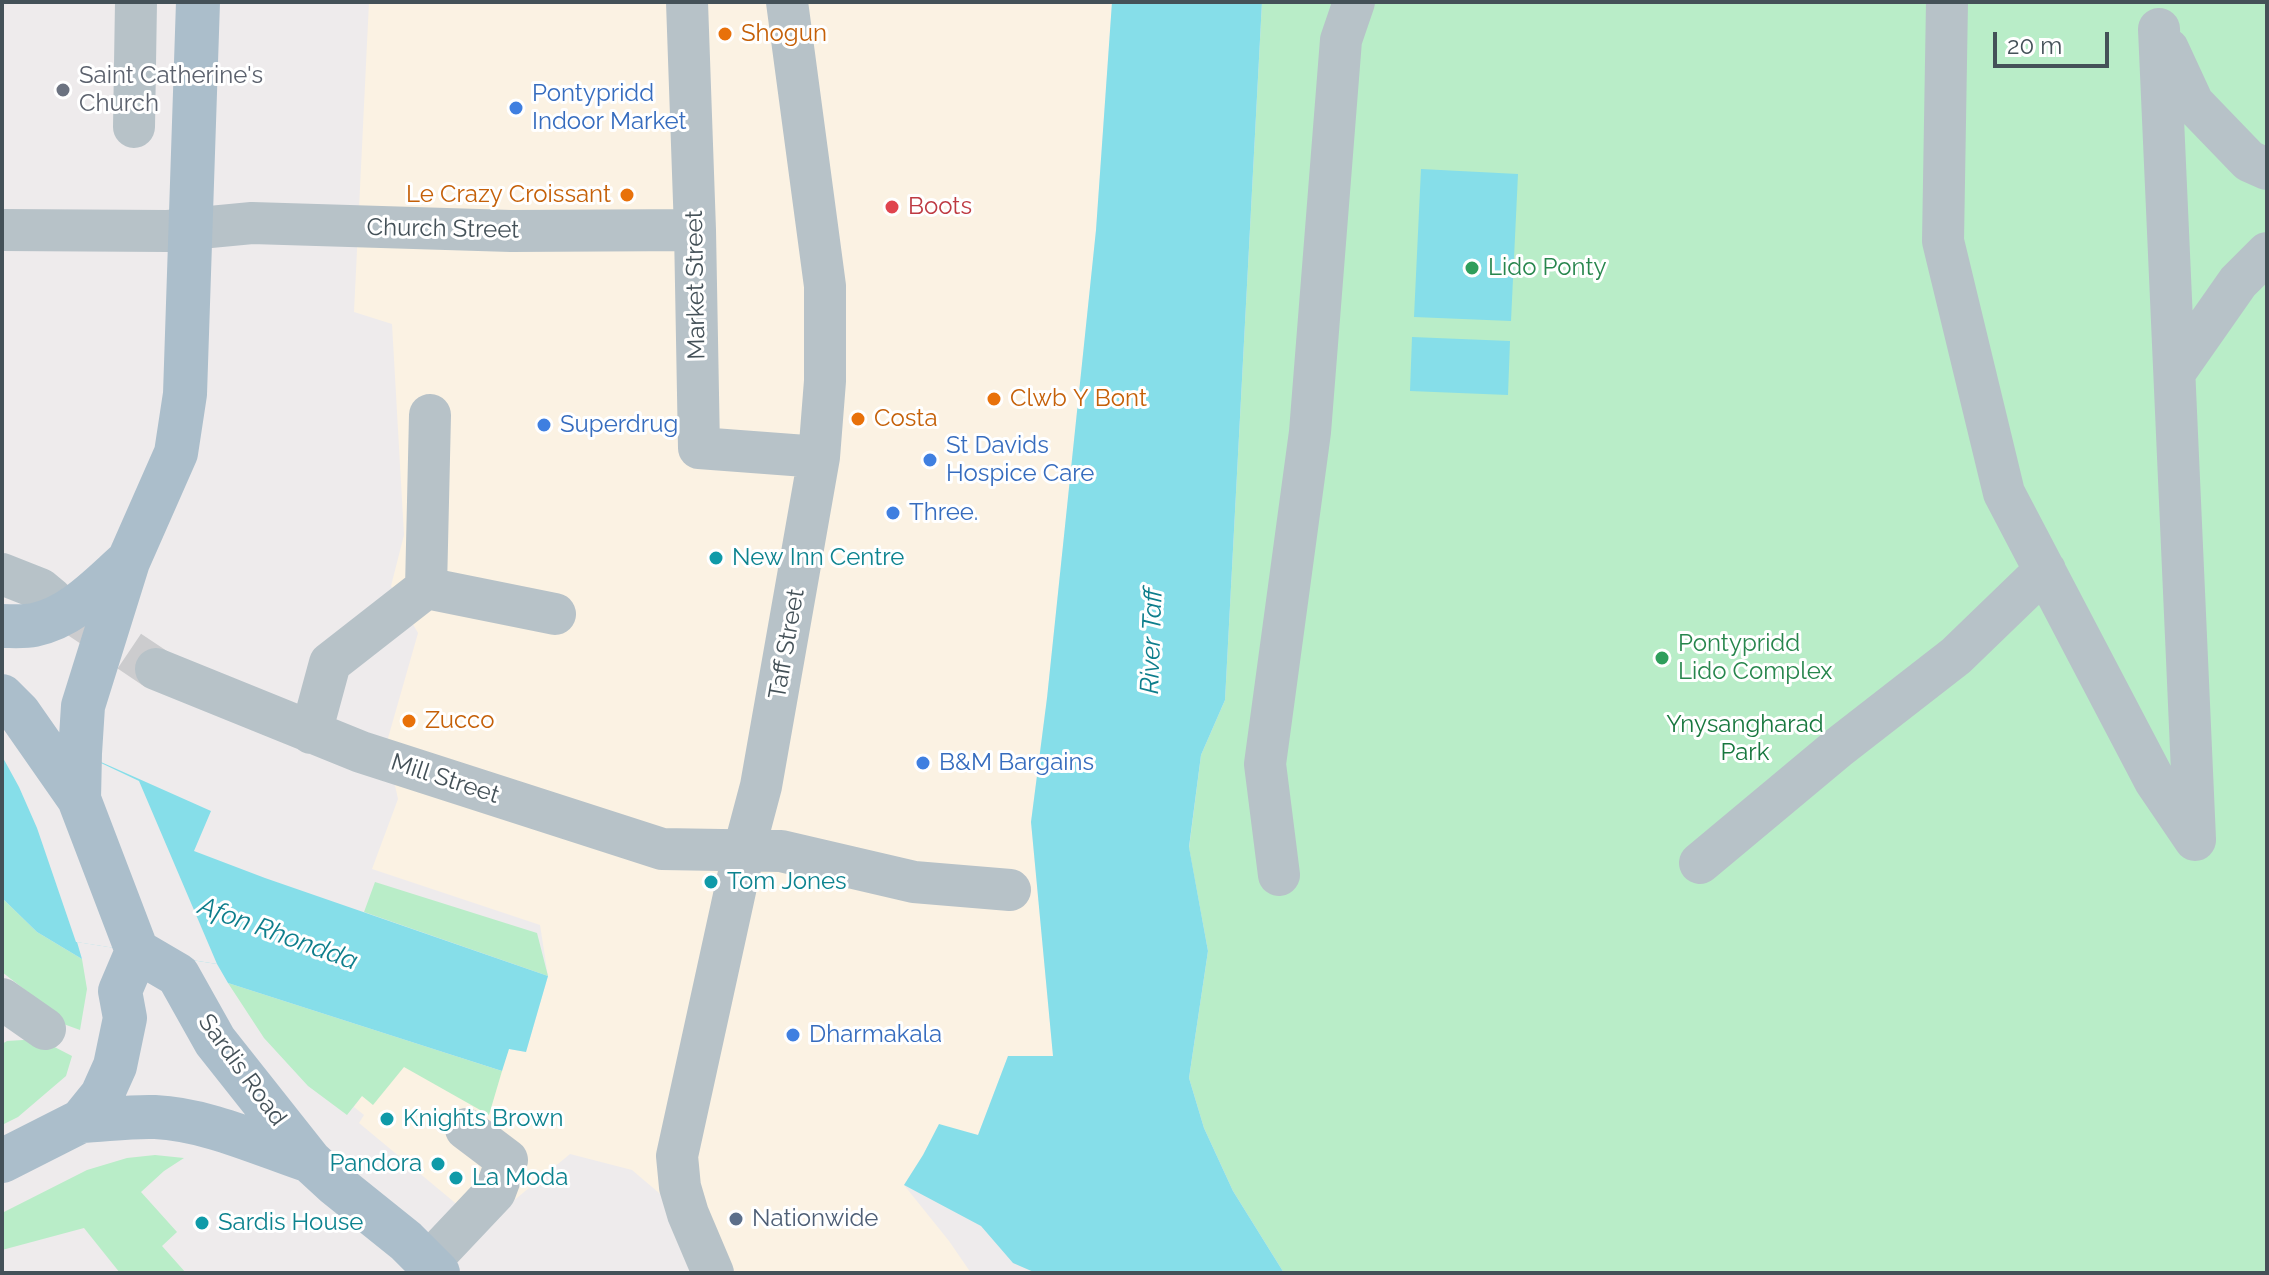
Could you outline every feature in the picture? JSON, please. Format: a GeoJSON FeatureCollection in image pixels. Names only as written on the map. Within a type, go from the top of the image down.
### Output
{"type":"FeatureCollection","features":[{"type":"Feature","properties":{"kind":"main road"},"geometry":{"type":"LineString","coordinates":[[79,799],[83,706],[128,562],[176,453],[185,394],[198,2]]}},
{"type":"Feature","properties":{"kind":"main road"},"geometry":{"type":"LineString","coordinates":[[2,626],[31,625],[56,618],[78,605],[128,562]]}},
{"type":"Feature","properties":{"kind":"main road"},"geometry":{"type":"LineString","coordinates":[[2,696],[19,713],[79,799],[137,951],[120,991],[125,1018],[115,1066],[102,1095],[81,1121],[2,1161]]}},
{"type":"Feature","properties":{"kind":"main road","name":"Sardis Road"},"geometry":{"type":"LineString","coordinates":[[137,951],[178,975],[215,1041],[310,1161],[406,1241],[433,1268]]}},
{"type":"Feature","properties":{"kind":"main road","name":"Sardis Road"},"geometry":{"type":"LineString","coordinates":[[81,1121],[155,1117],[184,1121],[310,1161]]}},
{"type":"Feature","properties":{"kind":"street"},"geometry":{"type":"LineString","coordinates":[[134,127],[136,2]]}},
{"type":"Feature","properties":{"kind":"street","name":"Market Street"},"geometry":{"type":"LineString","coordinates":[[687,2],[699,448],[819,457]]}},
{"type":"Feature","properties":{"kind":"street","name":"Taff Street"},"geometry":{"type":"LineString","coordinates":[[713,1273],[688,1214],[680,1187],[677,1156],[744,850],[761,786],[819,457],[825,381],[825,286],[787,2]]}},
{"type":"Feature","properties":{"kind":"street"},"geometry":{"type":"LineString","coordinates":[[1279,875],[1265,764],[1310,432],[1341,40],[1354,2]]}},
{"type":"Feature","properties":{"kind":"street"},"geometry":{"type":"LineString","coordinates":[[1947,2],[1943,241],[2004,493],[2155,781],[2195,840],[2156,16]]}},
{"type":"Feature","properties":{"kind":"street"},"geometry":{"type":"LineString","coordinates":[[2156,16],[2193,103],[2249,161],[2267,169]]}},
{"type":"Feature","properties":{"kind":"street","name":"Church Street"},"geometry":{"type":"LineString","coordinates":[[2,230],[168,231],[252,223],[511,231],[695,230]]}},
{"type":"Feature","properties":{"kind":"street"},"geometry":{"type":"LineString","coordinates":[[2175,372],[2238,282],[2267,253]]}},
{"type":"Feature","properties":{"kind":"street"},"geometry":{"type":"LineString","coordinates":[[414,598],[430,415]]}},
{"type":"Feature","properties":{"kind":"street"},"geometry":{"type":"LineString","coordinates":[[1700,863],[1839,747],[1956,656],[2045,570]]}},
{"type":"Feature","properties":{"kind":"street"},"geometry":{"type":"LineString","coordinates":[[2,574],[40,589],[52,599]]}},
{"type":"Feature","properties":{"kind":"street"},"geometry":{"type":"LineString","coordinates":[[311,733],[330,663],[414,598],[555,614]]}},
{"type":"Feature","properties":{"kind":"street","name":"Mill Street"},"geometry":{"type":"LineString","coordinates":[[156,669],[361,752],[662,849],[781,851],[914,882],[1010,890]]}},
{"type":"Feature","properties":{"kind":"street"},"geometry":{"type":"LineString","coordinates":[[4,1005],[45,1029]]}},
{"type":"Feature","properties":{"kind":"street"},"geometry":{"type":"LineString","coordinates":[[433,1268],[495,1192],[507,1160],[466,1129]]}},
{"type":"Feature","properties":{"kind":"shaded area"},"geometry":{"type":"Polygon","coordinates":[[[369,2],[1112,2],[1096,230],[1031,822],[1053,1056],[1008,1056],[978,1135],[939,1125],[904,1185],[971,1273],[698,1273],[665,1198],[632,1170],[570,1154],[483,1226],[359,1123],[364,1115],[354,1107],[362,1096],[373,1104],[404,1066],[509,1049],[526,1052],[548,976],[540,925],[372,869],[398,799],[386,745],[418,633],[391,586],[404,535],[392,324],[354,312],[369,2]]]}},
{"type":"Feature","properties":{"kind":"green space","name":"Ynysangharad Park"},"geometry":{"type":"Polygon","coordinates":[[[1262,2],[2267,2],[2267,1273],[1284,1273],[1233,1191],[1204,1128],[1189,1078],[1208,951],[1189,848],[1201,755],[1225,700],[1262,2]]]}},
{"type":"Feature","properties":{"kind":"green space"},"geometry":{"type":"Polygon","coordinates":[[[375,882],[537,933],[548,976],[364,912],[375,882]]]}},
{"type":"Feature","properties":{"kind":"green space"},"geometry":{"type":"Polygon","coordinates":[[[2,898],[37,932],[82,959],[87,989],[80,1030],[47,1018],[38,1000],[2,972],[2,898]]]}},
{"type":"Feature","properties":{"kind":"green space"},"geometry":{"type":"Polygon","coordinates":[[[228,983],[502,1071],[489,1115],[404,1067],[373,1105],[362,1096],[347,1115],[308,1086],[264,1038],[228,983]]]}},
{"type":"Feature","properties":{"kind":"green space"},"geometry":{"type":"Polygon","coordinates":[[[39,1039],[72,1056],[66,1076],[18,1117],[2,1125],[2,1044],[39,1039]]]}},
{"type":"Feature","properties":{"kind":"green space"},"geometry":{"type":"Polygon","coordinates":[[[155,1155],[184,1158],[141,1192],[177,1232],[162,1246],[186,1273],[120,1273],[84,1228],[2,1250],[2,1213],[87,1170],[127,1158],[155,1155]]]}},
{"type":"Feature","properties":{"kind":"water","name":"River Taff"},"geometry":{"type":"Polygon","coordinates":[[[1112,2],[1262,2],[1225,700],[1201,755],[1189,847],[1208,951],[1189,1078],[1204,1128],[1233,1191],[1284,1273],[1036,1273],[1013,1263],[981,1226],[904,1185],[939,1124],[978,1135],[1008,1056],[1053,1056],[1031,822],[1096,230],[1112,2]]]}},
{"type":"Feature","properties":{"kind":"water"},"geometry":{"type":"Polygon","coordinates":[[[1421,169],[1518,174],[1511,321],[1414,317],[1421,169]]]}},
{"type":"Feature","properties":{"kind":"water"},"geometry":{"type":"Polygon","coordinates":[[[1412,337],[1510,341],[1508,395],[1410,391],[1412,337]]]}},
{"type":"Feature","properties":{"kind":"water","name":"Afon Rhondda"},"geometry":{"type":"Polygon","coordinates":[[[2,673],[65,746],[211,811],[194,851],[548,976],[526,1052],[509,1049],[502,1071],[228,983],[217,964],[77,942],[82,959],[37,932],[2,898],[2,673]]]}},
{"type":"Feature","properties":{"kind":"pier"},"geometry":{"type":"Polygon","coordinates":[[[2,673],[65,746],[139,781],[217,964],[76,942],[37,828],[2,756],[2,673]]]}},
{"type":"Feature","properties":{"kind":"tunnel"},"geometry":{"type":"LineString","coordinates":[[77,616],[156,669]]}},
{"type":"Feature","properties":{"kind":"place","name":"Shogun"},"geometry":{"type":"Point","coordinates":[725,34]}},
{"type":"Feature","properties":{"kind":"place","name":"Saint Catherine's Church"},"geometry":{"type":"Point","coordinates":[63,90]}},
{"type":"Feature","properties":{"kind":"place","name":"Pontypridd Indoor Market"},"geometry":{"type":"Point","coordinates":[516,108]}},
{"type":"Feature","properties":{"kind":"place","name":"Le Crazy Croissant"},"geometry":{"type":"Point","coordinates":[627,195]}},
{"type":"Feature","properties":{"kind":"place","name":"Boots"},"geometry":{"type":"Point","coordinates":[892,207]}},
{"type":"Feature","properties":{"kind":"place","name":"Lido Ponty"},"geometry":{"type":"Point","coordinates":[1472,268]}},
{"type":"Feature","properties":{"kind":"place","name":"Clwb Y Bont"},"geometry":{"type":"Point","coordinates":[994,399]}},
{"type":"Feature","properties":{"kind":"place","name":"Costa"},"geometry":{"type":"Point","coordinates":[858,419]}},
{"type":"Feature","properties":{"kind":"place","name":"Superdrug"},"geometry":{"type":"Point","coordinates":[544,425]}},
{"type":"Feature","properties":{"kind":"place","name":"St Davids Hospice Care"},"geometry":{"type":"Point","coordinates":[930,460]}},
{"type":"Feature","properties":{"kind":"place","name":"Three."},"geometry":{"type":"Point","coordinates":[893,513]}},
{"type":"Feature","properties":{"kind":"place","name":"New Inn Centre"},"geometry":{"type":"Point","coordinates":[716,558]}},
{"type":"Feature","properties":{"kind":"place","name":"Pontypridd Lido Complex"},"geometry":{"type":"Point","coordinates":[1662,658]}},
{"type":"Feature","properties":{"kind":"place","name":"Zucco"},"geometry":{"type":"Point","coordinates":[409,721]}},
{"type":"Feature","properties":{"kind":"place","name":"B&M Bargains"},"geometry":{"type":"Point","coordinates":[923,763]}},
{"type":"Feature","properties":{"kind":"place","name":"Tom Jones"},"geometry":{"type":"Point","coordinates":[711,882]}},
{"type":"Feature","properties":{"kind":"place","name":"Dharmakala"},"geometry":{"type":"Point","coordinates":[793,1035]}},
{"type":"Feature","properties":{"kind":"place","name":"Knights Brown"},"geometry":{"type":"Point","coordinates":[387,1119]}},
{"type":"Feature","properties":{"kind":"place","name":"Pandora"},"geometry":{"type":"Point","coordinates":[438,1164]}},
{"type":"Feature","properties":{"kind":"place","name":"La Moda"},"geometry":{"type":"Point","coordinates":[456,1178]}},
{"type":"Feature","properties":{"kind":"place","name":"Nationwide"},"geometry":{"type":"Point","coordinates":[736,1219]}},
{"type":"Feature","properties":{"kind":"place","name":"Sardis House"},"geometry":{"type":"Point","coordinates":[202,1223]}}]}
